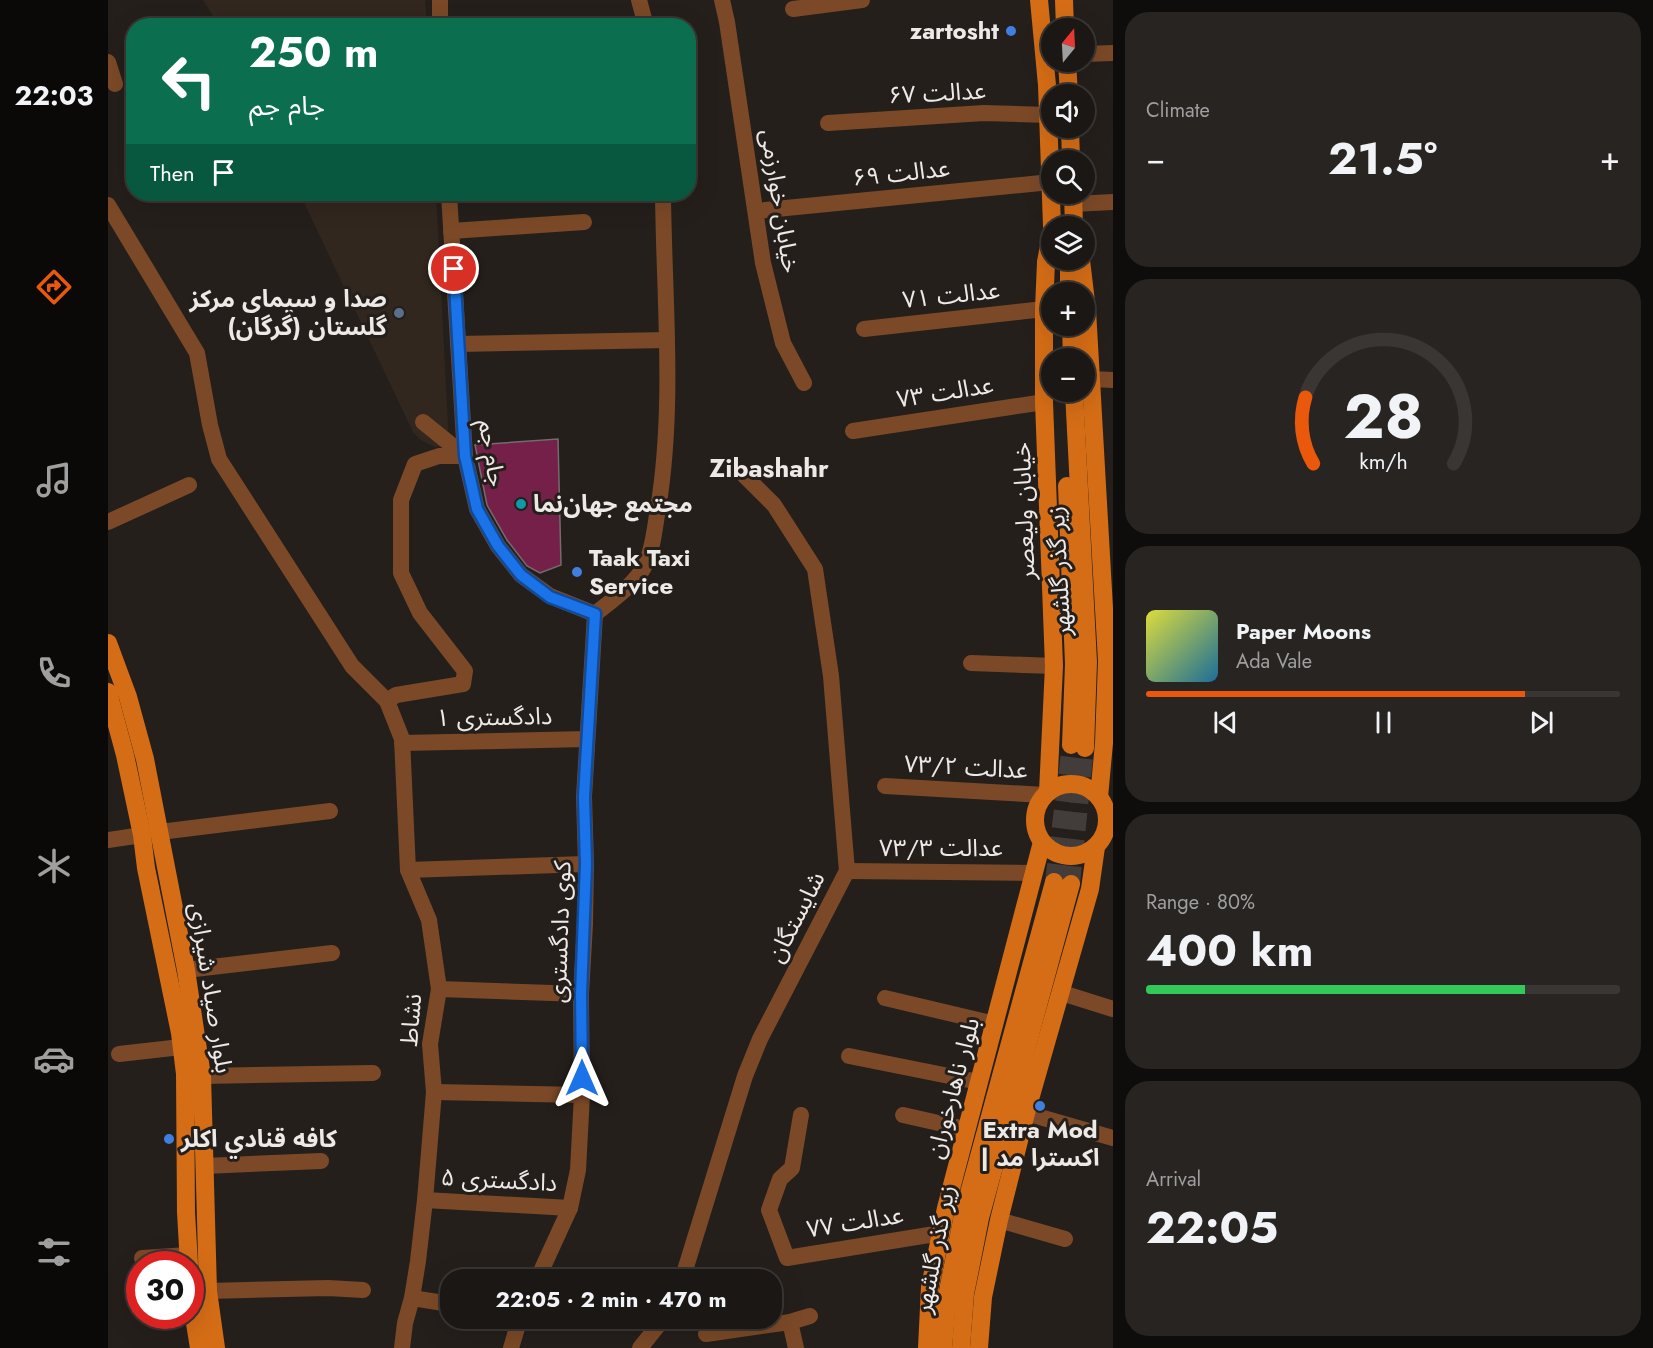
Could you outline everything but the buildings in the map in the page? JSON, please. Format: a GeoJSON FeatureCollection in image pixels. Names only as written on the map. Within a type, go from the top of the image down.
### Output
{"type":"FeatureCollection","features":[{"type":"Feature","properties":{"kind":"main road"},"geometry":{"type":"LineString","coordinates":[[1039,0],[1047,84]]}},
{"type":"Feature","properties":{"kind":"main road"},"geometry":{"type":"LineString","coordinates":[[1064,0],[1065,18]]}},
{"type":"Feature","properties":{"kind":"main road"},"geometry":{"type":"LineString","coordinates":[[1082,270],[1088,348]]}},
{"type":"Feature","properties":{"kind":"main road","name":"خیابان ولیعصر"},"geometry":{"type":"LineString","coordinates":[[1044,402],[1054,666],[1052,736],[1047,793]]}},
{"type":"Feature","properties":{"kind":"main road","name":"زیر گذر گلشهر"},"geometry":{"type":"LineString","coordinates":[[1062,402],[1074,664],[1095,746]]}},
{"type":"Feature","properties":{"kind":"main road","name":"زیر گذر گلشهر"},"geometry":{"type":"LineString","coordinates":[[1075,402],[1088,662],[1095,746]]}},
{"type":"Feature","properties":{"kind":"main road"},"geometry":{"type":"LineString","coordinates":[[1052,736],[1065,749],[1078,754],[1095,754],[1107,661],[1092,402]]}},
{"type":"Feature","properties":{"kind":"main road","name":"بلوار صیاد شیرازی"},"geometry":{"type":"LineString","coordinates":[[108,643],[128,697],[145,759],[151,833],[146,868],[185,1074],[188,1251]]}},
{"type":"Feature","properties":{"kind":"main road","name":"بلوار صیاد شیرازی"},"geometry":{"type":"LineString","coordinates":[[108,692],[125,755],[151,833],[186,970],[202,1076],[206,1212],[203,1251]]}},
{"type":"Feature","properties":{"kind":"main road"},"geometry":{"type":"LineString","coordinates":[[979,1348],[983,1296],[999,1220],[1026,1113],[1105,837],[1106,803],[1095,746]]}},
{"type":"Feature","properties":{"kind":"main road"},"geometry":{"type":"LineString","coordinates":[[1105,837],[1083,855],[1068,857],[1053,852],[1042,842],[1035,830],[1035,816],[1039,802],[1058,786],[1081,785],[1106,803]]}},
{"type":"Feature","properties":{"kind":"main road","name":"بلوار ناهارخوران"},"geometry":{"type":"LineString","coordinates":[[927,1348],[930,1287],[941,1233],[965,1129],[1042,842]]}},
{"type":"Feature","properties":{"kind":"main road"},"geometry":{"type":"LineString","coordinates":[[1033,878],[1069,876],[1081,881],[1090,889]]}},
{"type":"Feature","properties":{"kind":"main road","name":"زیر گذر گلشهر"},"geometry":{"type":"LineString","coordinates":[[943,1348],[948,1291],[963,1215],[1063,883],[980,1218],[965,1294],[961,1348]]}},
{"type":"Feature","properties":{"kind":"main road"},"geometry":{"type":"LineString","coordinates":[[186,1212],[206,1212]]}},
{"type":"Feature","properties":{"kind":"main road","name":"بلوار صیاد شیرازی"},"geometry":{"type":"LineString","coordinates":[[204,1308],[216,1348]]}},
{"type":"Feature","properties":{"kind":"main road","name":"بلوار صیاد شیرازی"},"geometry":{"type":"LineString","coordinates":[[199,1329],[199,1348]]}},
{"type":"Feature","properties":{"kind":"street"},"geometry":{"type":"LineString","coordinates":[[440,0],[440,18]]}},
{"type":"Feature","properties":{"kind":"street"},"geometry":{"type":"LineString","coordinates":[[639,0],[644,18]]}},
{"type":"Feature","properties":{"kind":"street","name":"خیابان خوارزمی"},"geometry":{"type":"LineString","coordinates":[[722,0],[763,263],[783,343],[804,383]]}},
{"type":"Feature","properties":{"kind":"street"},"geometry":{"type":"LineString","coordinates":[[793,9],[862,0]]}},
{"type":"Feature","properties":{"kind":"street"},"geometry":{"type":"LineString","coordinates":[[1095,54],[1113,53]]}},
{"type":"Feature","properties":{"kind":"street"},"geometry":{"type":"LineString","coordinates":[[108,62],[115,84]]}},
{"type":"Feature","properties":{"kind":"street","name":"عدالت ۶۷"},"geometry":{"type":"LineString","coordinates":[[828,123],[984,113],[1041,115]]}},
{"type":"Feature","properties":{"kind":"street","name":"عدالت ۶۹"},"geometry":{"type":"LineString","coordinates":[[756,211],[1041,183]]}},
{"type":"Feature","properties":{"kind":"street","name":"جام جم"},"geometry":{"type":"LineString","coordinates":[[450,201],[465,456],[477,509],[498,546],[521,575],[550,597],[595,614]]}},
{"type":"Feature","properties":{"kind":"street"},"geometry":{"type":"LineString","coordinates":[[595,614],[619,594],[645,566],[654,535],[665,468],[668,389],[663,201]]}},
{"type":"Feature","properties":{"kind":"street"},"geometry":{"type":"LineString","coordinates":[[1095,201],[1113,202]]}},
{"type":"Feature","properties":{"kind":"street"},"geometry":{"type":"LineString","coordinates":[[108,205],[196,353],[219,459],[351,666],[387,701],[396,695],[463,684],[465,671],[420,613],[401,573],[401,500],[415,464],[439,456],[465,456]]}},
{"type":"Feature","properties":{"kind":"street"},"geometry":{"type":"LineString","coordinates":[[452,231],[584,222]]}},
{"type":"Feature","properties":{"kind":"street","name":"عدالت ۷۱"},"geometry":{"type":"LineString","coordinates":[[864,329],[1041,309]]}},
{"type":"Feature","properties":{"kind":"street"},"geometry":{"type":"LineString","coordinates":[[458,344],[667,340]]}},
{"type":"Feature","properties":{"kind":"street"},"geometry":{"type":"LineString","coordinates":[[1095,379],[1113,380]]}},
{"type":"Feature","properties":{"kind":"street","name":"عدالت ۷۳"},"geometry":{"type":"LineString","coordinates":[[853,431],[1044,402]]}},
{"type":"Feature","properties":{"kind":"street"},"geometry":{"type":"LineString","coordinates":[[423,422],[465,456]]}},
{"type":"Feature","properties":{"kind":"street","name":"شایستگان"},"geometry":{"type":"LineString","coordinates":[[685,1269],[745,1076],[760,1040],[847,871],[831,676],[815,569],[774,505],[744,475]]}},
{"type":"Feature","properties":{"kind":"street"},"geometry":{"type":"LineString","coordinates":[[108,522],[189,485]]}},
{"type":"Feature","properties":{"kind":"street","name":"کوی دادگستری"},"geometry":{"type":"LineString","coordinates":[[542,1269],[570,1208],[579,1170],[582,1095],[581,994],[586,864],[584,797],[595,614]]}},
{"type":"Feature","properties":{"kind":"street"},"geometry":{"type":"LineString","coordinates":[[971,663],[1054,666]]}},
{"type":"Feature","properties":{"kind":"street","name":"نشاط"},"geometry":{"type":"LineString","coordinates":[[387,701],[402,742],[408,870],[429,920],[439,989],[430,1044],[434,1092],[425,1200],[412,1298],[405,1323],[402,1348]]}},
{"type":"Feature","properties":{"kind":"street","name":"دادگستری ۱"},"geometry":{"type":"LineString","coordinates":[[402,742],[587,739]]}},
{"type":"Feature","properties":{"kind":"street","name":"عدالت ۷۳/۲"},"geometry":{"type":"LineString","coordinates":[[885,786],[1047,793]]}},
{"type":"Feature","properties":{"kind":"street"},"geometry":{"type":"LineString","coordinates":[[108,840],[330,810]]}},
{"type":"Feature","properties":{"kind":"street"},"geometry":{"type":"LineString","coordinates":[[408,870],[586,864]]}},
{"type":"Feature","properties":{"kind":"street","name":"۷۳/۳ عدالت"},"geometry":{"type":"LineString","coordinates":[[847,871],[1033,878]]}},
{"type":"Feature","properties":{"kind":"street"},"geometry":{"type":"LineString","coordinates":[[186,970],[332,953]]}},
{"type":"Feature","properties":{"kind":"street"},"geometry":{"type":"LineString","coordinates":[[439,989],[581,994]]}},
{"type":"Feature","properties":{"kind":"street"},"geometry":{"type":"LineString","coordinates":[[1062,993],[1113,1009]]}},
{"type":"Feature","properties":{"kind":"street"},"geometry":{"type":"LineString","coordinates":[[885,998],[995,1024]]}},
{"type":"Feature","properties":{"kind":"street"},"geometry":{"type":"LineString","coordinates":[[119,1054],[181,1047]]}},
{"type":"Feature","properties":{"kind":"street"},"geometry":{"type":"LineString","coordinates":[[849,1056],[979,1082]]}},
{"type":"Feature","properties":{"kind":"street"},"geometry":{"type":"LineString","coordinates":[[202,1076],[373,1073]]}},
{"type":"Feature","properties":{"kind":"street"},"geometry":{"type":"LineString","coordinates":[[434,1092],[582,1095]]}},
{"type":"Feature","properties":{"kind":"street"},"geometry":{"type":"LineString","coordinates":[[1026,1113],[1113,1138]]}},
{"type":"Feature","properties":{"kind":"street","name":"عدالت ۷۷"},"geometry":{"type":"LineString","coordinates":[[801,1115],[792,1168],[780,1179],[769,1210],[787,1258],[941,1233]]}},
{"type":"Feature","properties":{"kind":"street"},"geometry":{"type":"LineString","coordinates":[[903,1115],[965,1129]]}},
{"type":"Feature","properties":{"kind":"street"},"geometry":{"type":"LineString","coordinates":[[204,1167],[321,1161]]}},
{"type":"Feature","properties":{"kind":"street","name":"دادگستری ۵"},"geometry":{"type":"LineString","coordinates":[[425,1200],[570,1208]]}},
{"type":"Feature","properties":{"kind":"street"},"geometry":{"type":"LineString","coordinates":[[999,1220],[1065,1239]]}},
{"type":"Feature","properties":{"kind":"street"},"geometry":{"type":"LineString","coordinates":[[204,1292],[328,1288],[363,1290]]}},
{"type":"Feature","properties":{"kind":"street"},"geometry":{"type":"LineString","coordinates":[[412,1298],[440,1302]]}},
{"type":"Feature","properties":{"kind":"street"},"geometry":{"type":"LineString","coordinates":[[706,1334],[790,1322],[810,1316]]}},
{"type":"Feature","properties":{"kind":"street"},"geometry":{"type":"LineString","coordinates":[[790,1322],[796,1348]]}},
{"type":"Feature","properties":{"kind":"street"},"geometry":{"type":"LineString","coordinates":[[511,1348],[517,1329]]}},
{"type":"Feature","properties":{"kind":"street"},"geometry":{"type":"LineString","coordinates":[[639,1348],[655,1329]]}},
{"type":"Feature","properties":{"kind":"shaded area"},"geometry":{"type":"Polygon","coordinates":[[[203,0],[425,0],[426,18],[215,18],[203,0]]]}},
{"type":"Feature","properties":{"kind":"shaded area","name":"صدا و سیمای مرکز گلستان (گرگان)"},"geometry":{"type":"Polygon","coordinates":[[[303,201],[436,201],[449,445],[435,447],[421,440],[413,432],[303,201]]]}},
{"type":"Feature","properties":{"kind":"tunnel"},"geometry":{"type":"LineString","coordinates":[[1054,882],[1071,745]]}},
{"type":"Feature","properties":{"kind":"tunnel"},"geometry":{"type":"LineString","coordinates":[[1071,884],[1085,748]]}},
{"type":"Feature","properties":{"kind":"place","name":"zartosht"},"geometry":{"type":"Point","coordinates":[1011,31]}},
{"type":"Feature","properties":{"kind":"place","name":"صدا و سیمای مرکز گلستان (گرگان)"},"geometry":{"type":"Point","coordinates":[399,313]}},
{"type":"Feature","properties":{"kind":"place","name":"مجتمع جهان‌نما"},"geometry":{"type":"Point","coordinates":[521,504]}},
{"type":"Feature","properties":{"kind":"place","name":"Taak Taxi Service"},"geometry":{"type":"Point","coordinates":[577,572]}},
{"type":"Feature","properties":{"kind":"place","name":"Extra Mod | اکسترا مد"},"geometry":{"type":"Point","coordinates":[1040,1106]}},
{"type":"Feature","properties":{"kind":"place","name":"كافه قنادي اكلر"},"geometry":{"type":"Point","coordinates":[169,1139]}},
{"type":"Feature","properties":{"kind":"district","name":"Zibashahr"},"geometry":{"type":"Point","coordinates":[769,468]}},
{"type":"Feature","properties":{"kind":"route"},"geometry":{"type":"LineString","coordinates":[[454,269],[465,456],[477,509],[498,546],[521,575],[550,597],[595,614],[584,797],[586,864],[581,994],[582,1078]]}}]}
